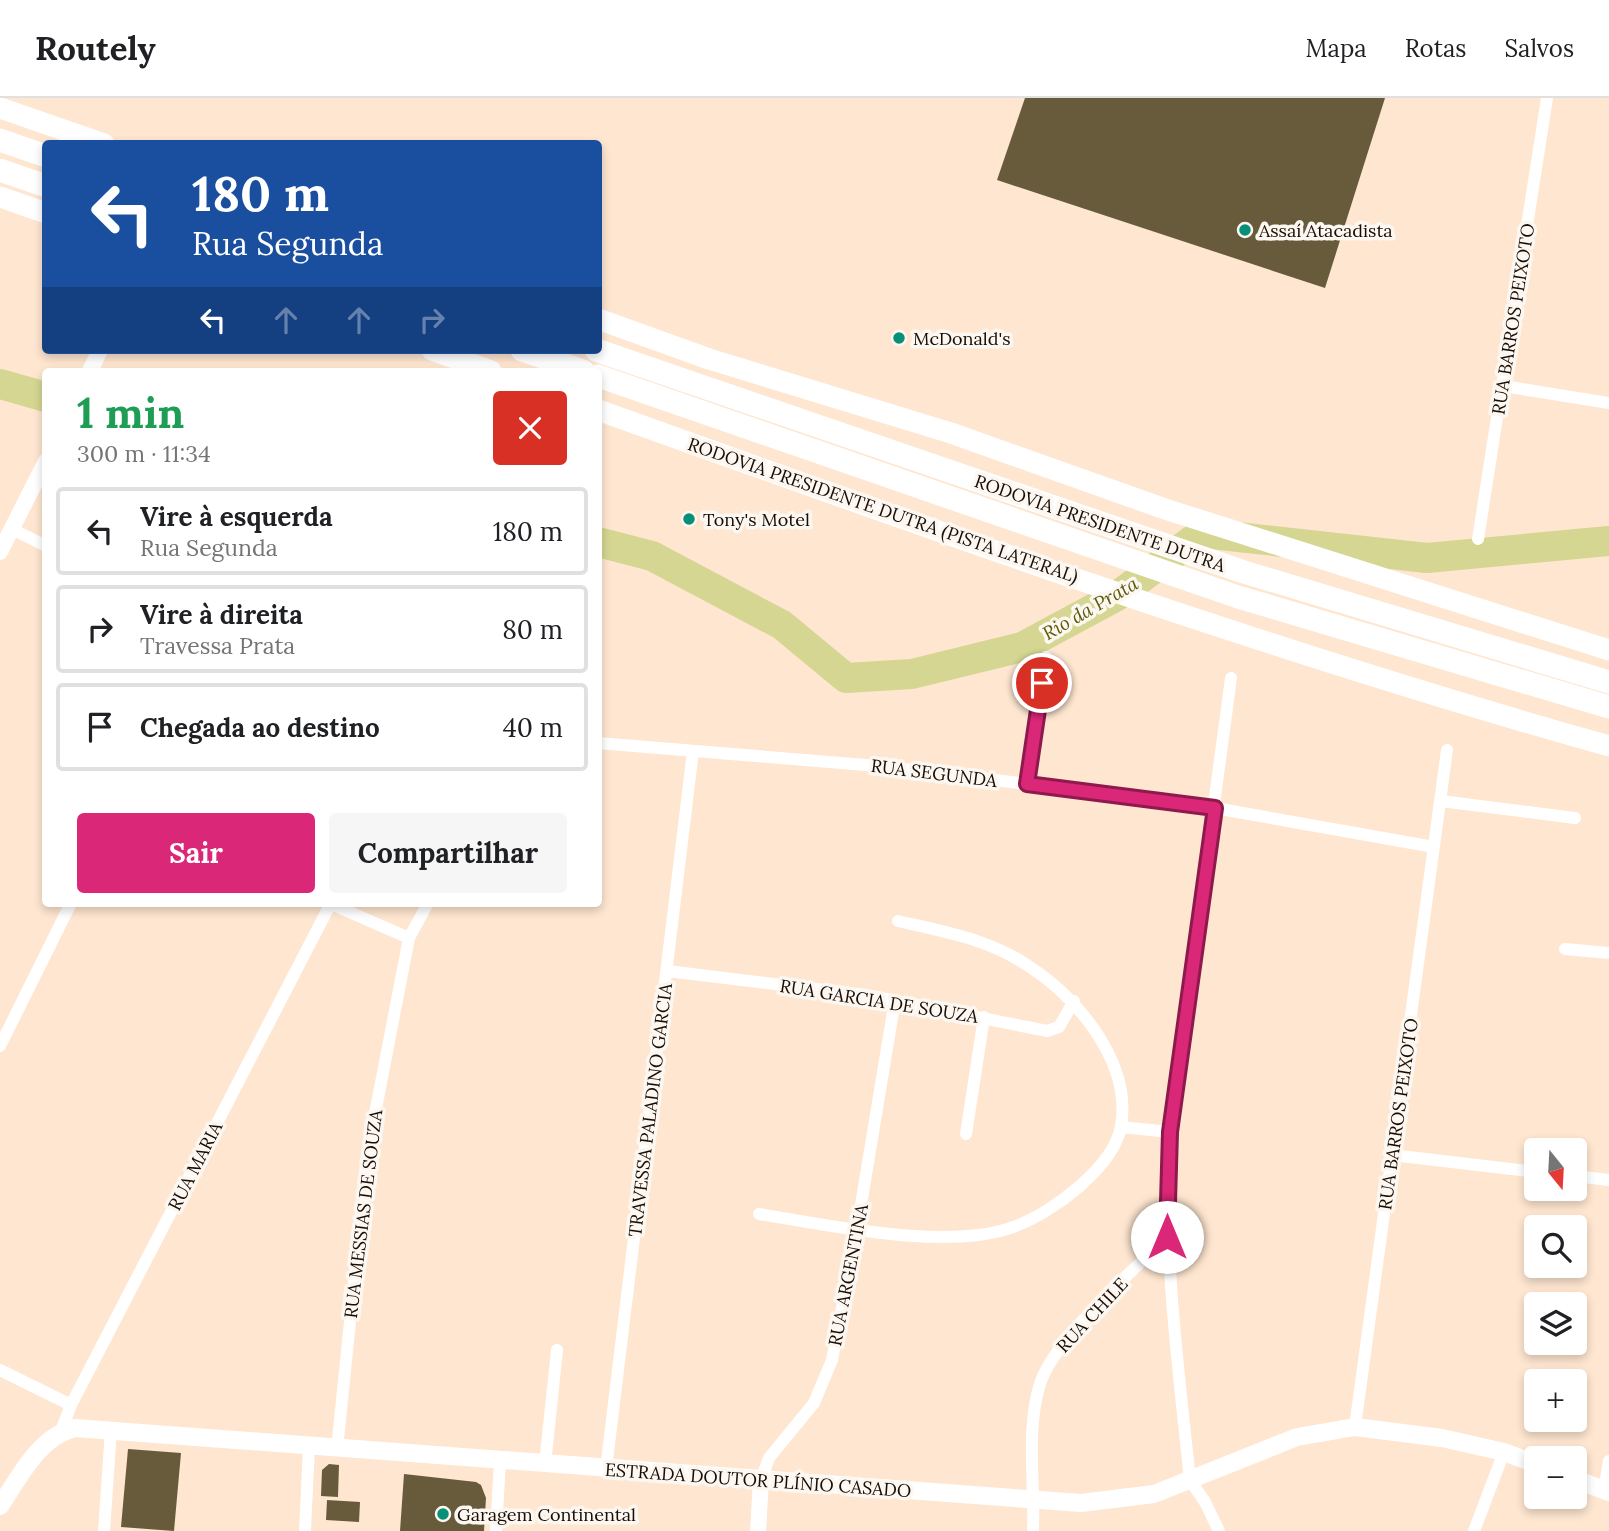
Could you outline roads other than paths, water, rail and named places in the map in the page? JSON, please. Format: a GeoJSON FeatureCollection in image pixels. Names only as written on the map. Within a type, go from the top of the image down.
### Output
{"type":"FeatureCollection","features":[{"type":"Feature","properties":{"kind":"highway"},"geometry":{"type":"LineString","coordinates":[[0,108],[92,140]]}},
{"type":"Feature","properties":{"kind":"highway"},"geometry":{"type":"LineString","coordinates":[[0,140],[42,155]]}},
{"type":"Feature","properties":{"kind":"highway"},"geometry":{"type":"LineString","coordinates":[[0,170],[42,185]]}},
{"type":"Feature","properties":{"kind":"highway"},"geometry":{"type":"LineString","coordinates":[[0,197],[42,212]]}},
{"type":"Feature","properties":{"kind":"highway"},"geometry":{"type":"LineString","coordinates":[[602,320],[709,359],[951,433],[1165,509],[1609,650]]}},
{"type":"Feature","properties":{"kind":"highway","name":"RODOVIA PRESIDENTE DUTRA"},"geometry":{"type":"LineString","coordinates":[[602,352],[1244,572],[1609,682]]}},
{"type":"Feature","properties":{"kind":"highway"},"geometry":{"type":"LineString","coordinates":[[443,354],[483,368]]}},
{"type":"Feature","properties":{"kind":"highway"},"geometry":{"type":"LineString","coordinates":[[534,354],[574,368]]}},
{"type":"Feature","properties":{"kind":"highway","name":"RODOVIA PRESIDENTE DUTRA"},"geometry":{"type":"LineString","coordinates":[[602,377],[1238,597],[1609,707]]}},
{"type":"Feature","properties":{"kind":"highway","name":"RODOVIA PRESIDENTE DUTRA (PISTA LATERAL)"},"geometry":{"type":"LineString","coordinates":[[602,411],[1042,567],[1474,708],[1609,746]]}},
{"type":"Feature","properties":{"kind":"main road","name":"ESTRADA DOUTOR PLÍNIO CASADO"},"geometry":{"type":"LineString","coordinates":[[61,1431],[75,1428],[111,1430],[1081,1503],[1129,1499],[1174,1488],[1297,1437],[1354,1427],[1442,1438],[1504,1452],[1524,1460]]}},
{"type":"Feature","properties":{"kind":"main road"},"geometry":{"type":"LineString","coordinates":[[0,1506],[29,1463],[61,1431]]}},
{"type":"Feature","properties":{"kind":"main road"},"geometry":{"type":"LineString","coordinates":[[1587,1484],[1607,1491]]}},
{"type":"Feature","properties":{"kind":"street","name":"RUA BARROS PEIXOTO"},"geometry":{"type":"LineString","coordinates":[[1478,539],[1547,98]]}},
{"type":"Feature","properties":{"kind":"street"},"geometry":{"type":"LineString","coordinates":[[1503,386],[1609,403]]}},
{"type":"Feature","properties":{"kind":"street"},"geometry":{"type":"LineString","coordinates":[[0,552],[42,469]]}},
{"type":"Feature","properties":{"kind":"street"},"geometry":{"type":"LineString","coordinates":[[12,529],[42,544]]}},
{"type":"Feature","properties":{"kind":"street"},"geometry":{"type":"LineString","coordinates":[[1027,784],[1046,657]]}},
{"type":"Feature","properties":{"kind":"street"},"geometry":{"type":"LineString","coordinates":[[1219,1531],[1205,1502],[1190,1480],[1167,1237],[1170,1132],[1231,678]]}},
{"type":"Feature","properties":{"kind":"street","name":"RUA SEGUNDA"},"geometry":{"type":"LineString","coordinates":[[602,743],[878,766],[1027,784],[1215,808],[1434,847]]}},
{"type":"Feature","properties":{"kind":"street","name":"RUA BARROS PEIXOTO"},"geometry":{"type":"LineString","coordinates":[[1354,1427],[1447,750]]}},
{"type":"Feature","properties":{"kind":"street","name":"TRAVESSA PALADINO GARCIA"},"geometry":{"type":"LineString","coordinates":[[606,1469],[693,751]]}},
{"type":"Feature","properties":{"kind":"street"},"geometry":{"type":"LineString","coordinates":[[1441,801],[1575,818]]}},
{"type":"Feature","properties":{"kind":"street"},"geometry":{"type":"LineString","coordinates":[[0,1046],[69,907]]}},
{"type":"Feature","properties":{"kind":"street","name":"RUA MARIA"},"geometry":{"type":"LineString","coordinates":[[61,1431],[71,1405],[329,907]]}},
{"type":"Feature","properties":{"kind":"street"},"geometry":{"type":"LineString","coordinates":[[340,907],[409,938]]}},
{"type":"Feature","properties":{"kind":"street","name":"RUA MESSIAS DE SOUZA"},"geometry":{"type":"LineString","coordinates":[[337,1449],[367,1155],[409,938],[426,907]]}},
{"type":"Feature","properties":{"kind":"street"},"geometry":{"type":"LineString","coordinates":[[759,1214],[857,1229],[931,1235],[969,1235],[1014,1227],[1045,1212],[1071,1194],[1091,1175],[1114,1144],[1121,1127],[1121,1100],[1104,1045],[1074,1001],[1028,965],[1000,949],[971,938],[898,921]]}},
{"type":"Feature","properties":{"kind":"street"},"geometry":{"type":"LineString","coordinates":[[1565,949],[1609,953]]}},
{"type":"Feature","properties":{"kind":"street","name":"RUA GARCIA DE SOUZA"},"geometry":{"type":"LineString","coordinates":[[667,971],[895,1000],[1053,1030],[1059,1027],[1074,1001]]}},
{"type":"Feature","properties":{"kind":"street","name":"RUA ARGENTINA"},"geometry":{"type":"LineString","coordinates":[[758,1531],[761,1480],[769,1458],[814,1402],[829,1370],[857,1229],[895,1000]]}},
{"type":"Feature","properties":{"kind":"street"},"geometry":{"type":"LineString","coordinates":[[966,1134],[984,1017]]}},
{"type":"Feature","properties":{"kind":"street"},"geometry":{"type":"LineString","coordinates":[[1121,1127],[1170,1132]]}},
{"type":"Feature","properties":{"kind":"street"},"geometry":{"type":"LineString","coordinates":[[1392,1155],[1524,1171]]}},
{"type":"Feature","properties":{"kind":"street"},"geometry":{"type":"LineString","coordinates":[[1587,1177],[1609,1180]]}},
{"type":"Feature","properties":{"kind":"street","name":"RUA CHILE"},"geometry":{"type":"LineString","coordinates":[[1033,1531],[1032,1435],[1043,1374],[1062,1344],[1167,1237]]}},
{"type":"Feature","properties":{"kind":"street"},"geometry":{"type":"LineString","coordinates":[[545,1464],[557,1350]]}},
{"type":"Feature","properties":{"kind":"street"},"geometry":{"type":"LineString","coordinates":[[0,1370],[71,1405]]}},
{"type":"Feature","properties":{"kind":"street"},"geometry":{"type":"LineString","coordinates":[[104,1531],[111,1430]]}},
{"type":"Feature","properties":{"kind":"street"},"geometry":{"type":"LineString","coordinates":[[305,1531],[309,1446]]}},
{"type":"Feature","properties":{"kind":"street"},"geometry":{"type":"LineString","coordinates":[[1474,1531],[1504,1452]]}},
{"type":"Feature","properties":{"kind":"street"},"geometry":{"type":"LineString","coordinates":[[496,1531],[500,1461]]}},
{"type":"Feature","properties":{"kind":"street"},"geometry":{"type":"LineString","coordinates":[[1607,1491],[1609,1461]]}},
{"type":"Feature","properties":{"kind":"waterway","name":"Rio da Prata"},"geometry":{"type":"LineString","coordinates":[[0,384],[42,396]]}},
{"type":"Feature","properties":{"kind":"waterway","name":"Rio da Prata"},"geometry":{"type":"LineString","coordinates":[[602,543],[652,556],[782,625],[846,678],[912,674],[1022,647],[1117,596],[1202,533],[1427,558],[1609,541]]}},
{"type":"Feature","properties":{"kind":"place","name":"Assaí Atacadista"},"geometry":{"type":"Point","coordinates":[1245,230]}},
{"type":"Feature","properties":{"kind":"place","name":"McDonald's"},"geometry":{"type":"Point","coordinates":[899,338]}},
{"type":"Feature","properties":{"kind":"place","name":"Tony's Motel"},"geometry":{"type":"Point","coordinates":[689,519]}},
{"type":"Feature","properties":{"kind":"place","name":"Garagem Continental"},"geometry":{"type":"Point","coordinates":[443,1514]}}]}
